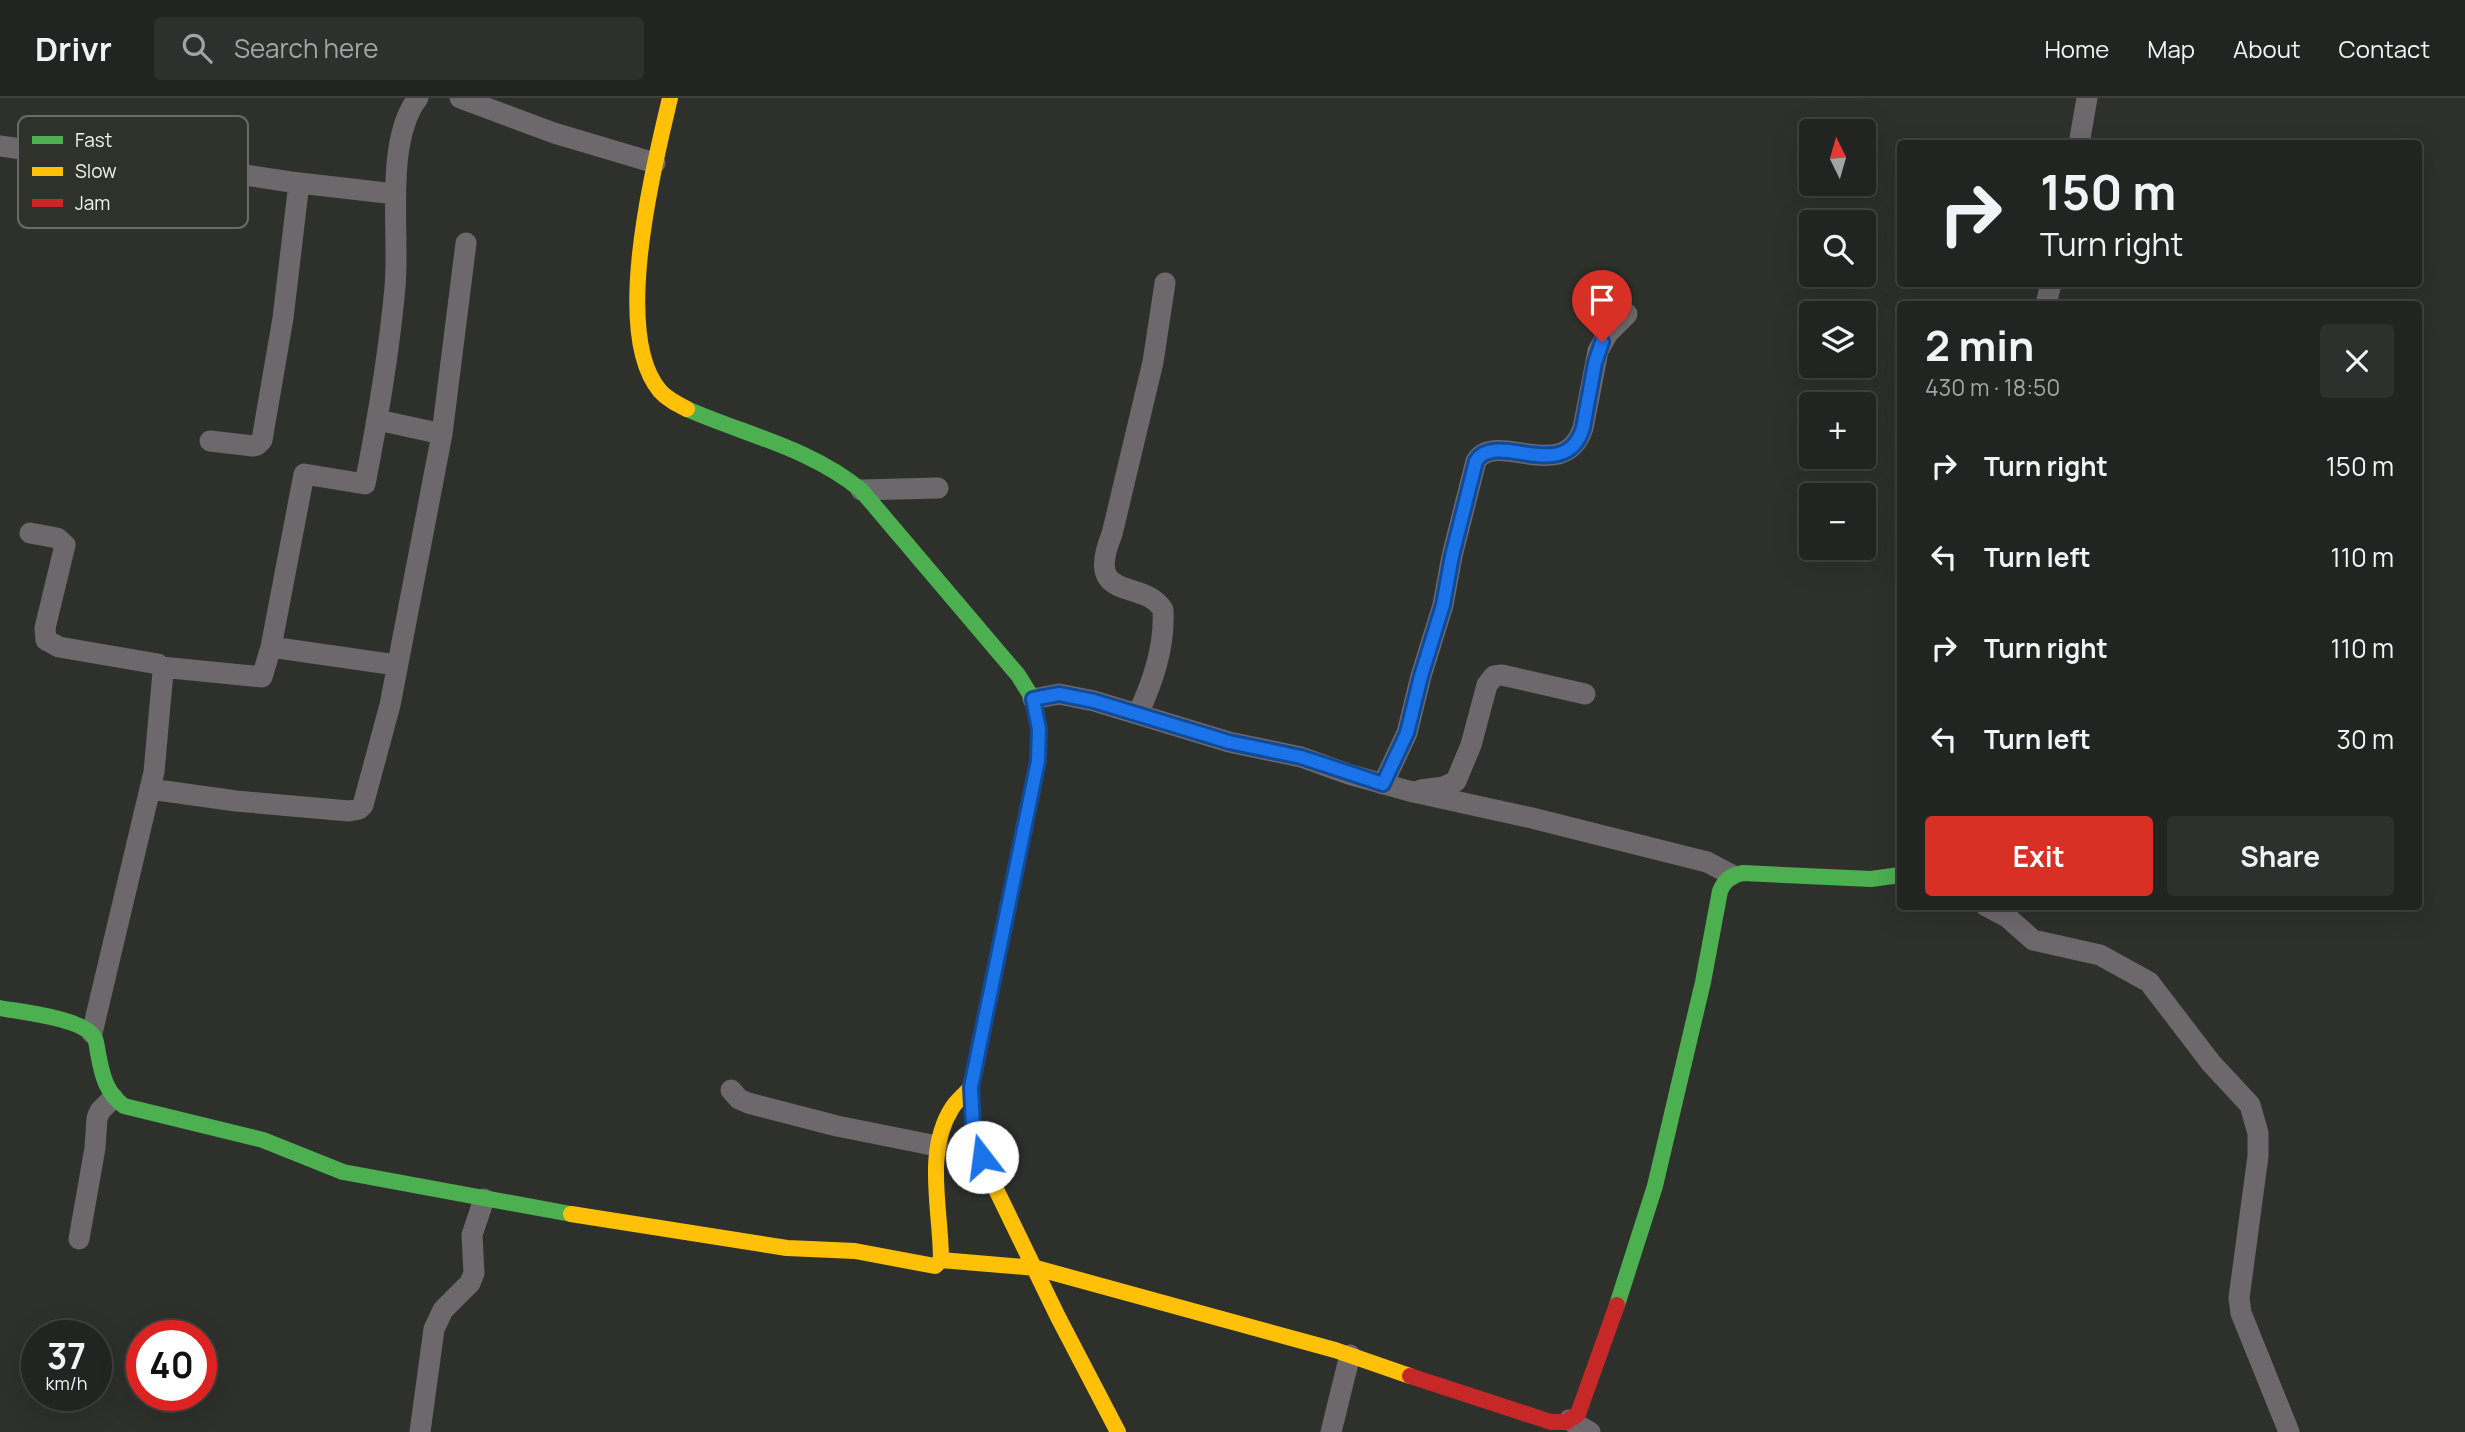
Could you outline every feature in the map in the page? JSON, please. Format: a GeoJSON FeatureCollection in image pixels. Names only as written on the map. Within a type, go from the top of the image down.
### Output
{"type":"FeatureCollection","features":[{"type":"Feature","properties":{"kind":"street"},"geometry":{"type":"LineString","coordinates":[[30,533],[57,538],[65,545],[45,628],[46,640],[59,648],[117,655],[158,664],[161,667],[262,677],[271,647],[304,474],[365,484],[387,368],[396,284],[395,194],[405,120],[418,98]]}},
{"type":"Feature","properties":{"kind":"street"},"geometry":{"type":"LineString","coordinates":[[460,98],[554,133],[655,163]]}},
{"type":"Feature","properties":{"kind":"street"},"geometry":{"type":"LineString","coordinates":[[670,98],[655,163],[642,249],[637,315],[642,358],[652,381],[660,393],[678,403],[720,423],[806,453],[843,473],[861,490],[986,635],[1033,699],[1039,729],[1038,761],[971,1087],[973,1127],[1000,1200],[1118,1432]]}},
{"type":"Feature","properties":{"kind":"street"},"geometry":{"type":"LineString","coordinates":[[2080,140],[2087,98]]}},
{"type":"Feature","properties":{"kind":"street"},"geometry":{"type":"LineString","coordinates":[[0,146],[18,149]]}},
{"type":"Feature","properties":{"kind":"street"},"geometry":{"type":"LineString","coordinates":[[248,175],[395,194]]}},
{"type":"Feature","properties":{"kind":"street"},"geometry":{"type":"LineString","coordinates":[[210,441],[253,446],[262,440],[283,318],[299,183]]}},
{"type":"Feature","properties":{"kind":"street"},"geometry":{"type":"LineString","coordinates":[[150,789],[236,801],[349,811],[359,809],[363,805],[390,705],[442,434],[466,243]]}},
{"type":"Feature","properties":{"kind":"street"},"geometry":{"type":"LineString","coordinates":[[1138,714],[1154,677],[1160,652],[1163,610],[1151,597],[1112,583],[1104,562],[1104,553],[1112,534],[1153,362],[1165,283]]}},
{"type":"Feature","properties":{"kind":"street"},"geometry":{"type":"LineString","coordinates":[[1383,784],[1407,733],[1443,605],[1452,556],[1476,461],[1479,456],[1488,452],[1546,456],[1572,447],[1580,439],[1583,428],[1598,351],[1608,333],[1628,314]]}},
{"type":"Feature","properties":{"kind":"street"},"geometry":{"type":"LineString","coordinates":[[378,420],[442,434]]}},
{"type":"Feature","properties":{"kind":"street"},"geometry":{"type":"LineString","coordinates":[[861,490],[939,488]]}},
{"type":"Feature","properties":{"kind":"street"},"geometry":{"type":"LineString","coordinates":[[271,647],[396,664]]}},
{"type":"Feature","properties":{"kind":"street"},"geometry":{"type":"LineString","coordinates":[[92,1033],[154,772],[163,678],[161,667]]}},
{"type":"Feature","properties":{"kind":"street"},"geometry":{"type":"LineString","coordinates":[[1409,792],[1444,787],[1456,781],[1471,745],[1488,685],[1494,676],[1502,675],[1585,694]]}},
{"type":"Feature","properties":{"kind":"street"},"geometry":{"type":"LineString","coordinates":[[1033,699],[1059,694],[1094,701],[1229,742],[1301,757],[1409,792],[1532,818],[1707,862],[1731,875]]}},
{"type":"Feature","properties":{"kind":"street"},"geometry":{"type":"LineString","coordinates":[[1562,1425],[1578,1414],[1656,1186],[1724,882],[1731,875],[1743,873],[1871,879],[1897,875]]}},
{"type":"Feature","properties":{"kind":"street"},"geometry":{"type":"LineString","coordinates":[[1994,910],[2007,917],[2033,940],[2101,955],[2149,982],[2211,1063],[2250,1105],[2258,1133],[2258,1156],[2239,1287],[2240,1305],[2289,1432]]}},
{"type":"Feature","properties":{"kind":"street"},"geometry":{"type":"LineString","coordinates":[[0,1008],[75,1025],[92,1033],[105,1086],[113,1098],[124,1106],[263,1140],[343,1172],[484,1199],[787,1248],[856,1251],[927,1266],[935,1266],[941,1260],[937,1146],[942,1126],[953,1104],[971,1087]]}},
{"type":"Feature","properties":{"kind":"street"},"geometry":{"type":"LineString","coordinates":[[731,1090],[739,1099],[748,1103],[837,1126],[937,1146]]}},
{"type":"Feature","properties":{"kind":"street"},"geometry":{"type":"LineString","coordinates":[[79,1239],[95,1148],[97,1118],[104,1105],[113,1098]]}},
{"type":"Feature","properties":{"kind":"street"},"geometry":{"type":"LineString","coordinates":[[420,1432],[434,1329],[443,1310],[471,1283],[474,1273],[472,1235],[484,1199]]}},
{"type":"Feature","properties":{"kind":"street"},"geometry":{"type":"LineString","coordinates":[[941,1260],[1036,1268],[1350,1355],[1448,1390],[1590,1432]]}},
{"type":"Feature","properties":{"kind":"street"},"geometry":{"type":"LineString","coordinates":[[1331,1432],[1350,1355]]}},
{"type":"Feature","properties":{"kind":"traffic: fast"},"geometry":{"type":"LineString","coordinates":[[687,409],[821,463],[861,490],[1018,675],[1033,699],[1039,729],[1038,761],[980,1044]]}},
{"type":"Feature","properties":{"kind":"traffic: fast"},"geometry":{"type":"LineString","coordinates":[[1617,1305],[1655,1186],[1703,982],[1720,891],[1724,884],[1743,873],[1871,879],[1897,875]]}},
{"type":"Feature","properties":{"kind":"traffic: fast"},"geometry":{"type":"LineString","coordinates":[[0,1008],[50,1017],[87,1030],[96,1041],[106,1083],[124,1106],[263,1140],[343,1172],[571,1214]]}},
{"type":"Feature","properties":{"kind":"traffic: slow"},"geometry":{"type":"LineString","coordinates":[[670,98],[647,206],[641,249],[637,291],[639,330],[646,365],[660,391],[687,409]]}},
{"type":"Feature","properties":{"kind":"traffic: slow"},"geometry":{"type":"LineString","coordinates":[[980,1044],[971,1087],[973,1127],[990,1177],[1118,1432]]}},
{"type":"Feature","properties":{"kind":"traffic: slow"},"geometry":{"type":"LineString","coordinates":[[571,1214],[787,1248],[855,1251],[935,1266],[941,1260],[936,1182],[938,1143],[952,1108],[971,1087]]}},
{"type":"Feature","properties":{"kind":"traffic: slow"},"geometry":{"type":"LineString","coordinates":[[941,1260],[1036,1268],[1335,1350],[1410,1376]]}},
{"type":"Feature","properties":{"kind":"traffic: jam"},"geometry":{"type":"LineString","coordinates":[[1410,1376],[1551,1422],[1566,1422],[1578,1414],[1617,1305]]}},
{"type":"Feature","properties":{"kind":"route"},"geometry":{"type":"LineString","coordinates":[[982,1157],[973,1127],[971,1087],[1038,761],[1039,729],[1033,699],[1059,694],[1094,701],[1229,742],[1301,757],[1383,784],[1407,733],[1443,605],[1452,556],[1476,461],[1479,456],[1488,452],[1546,456],[1565,452],[1572,447],[1580,439],[1595,363],[1602,342]]}}]}
